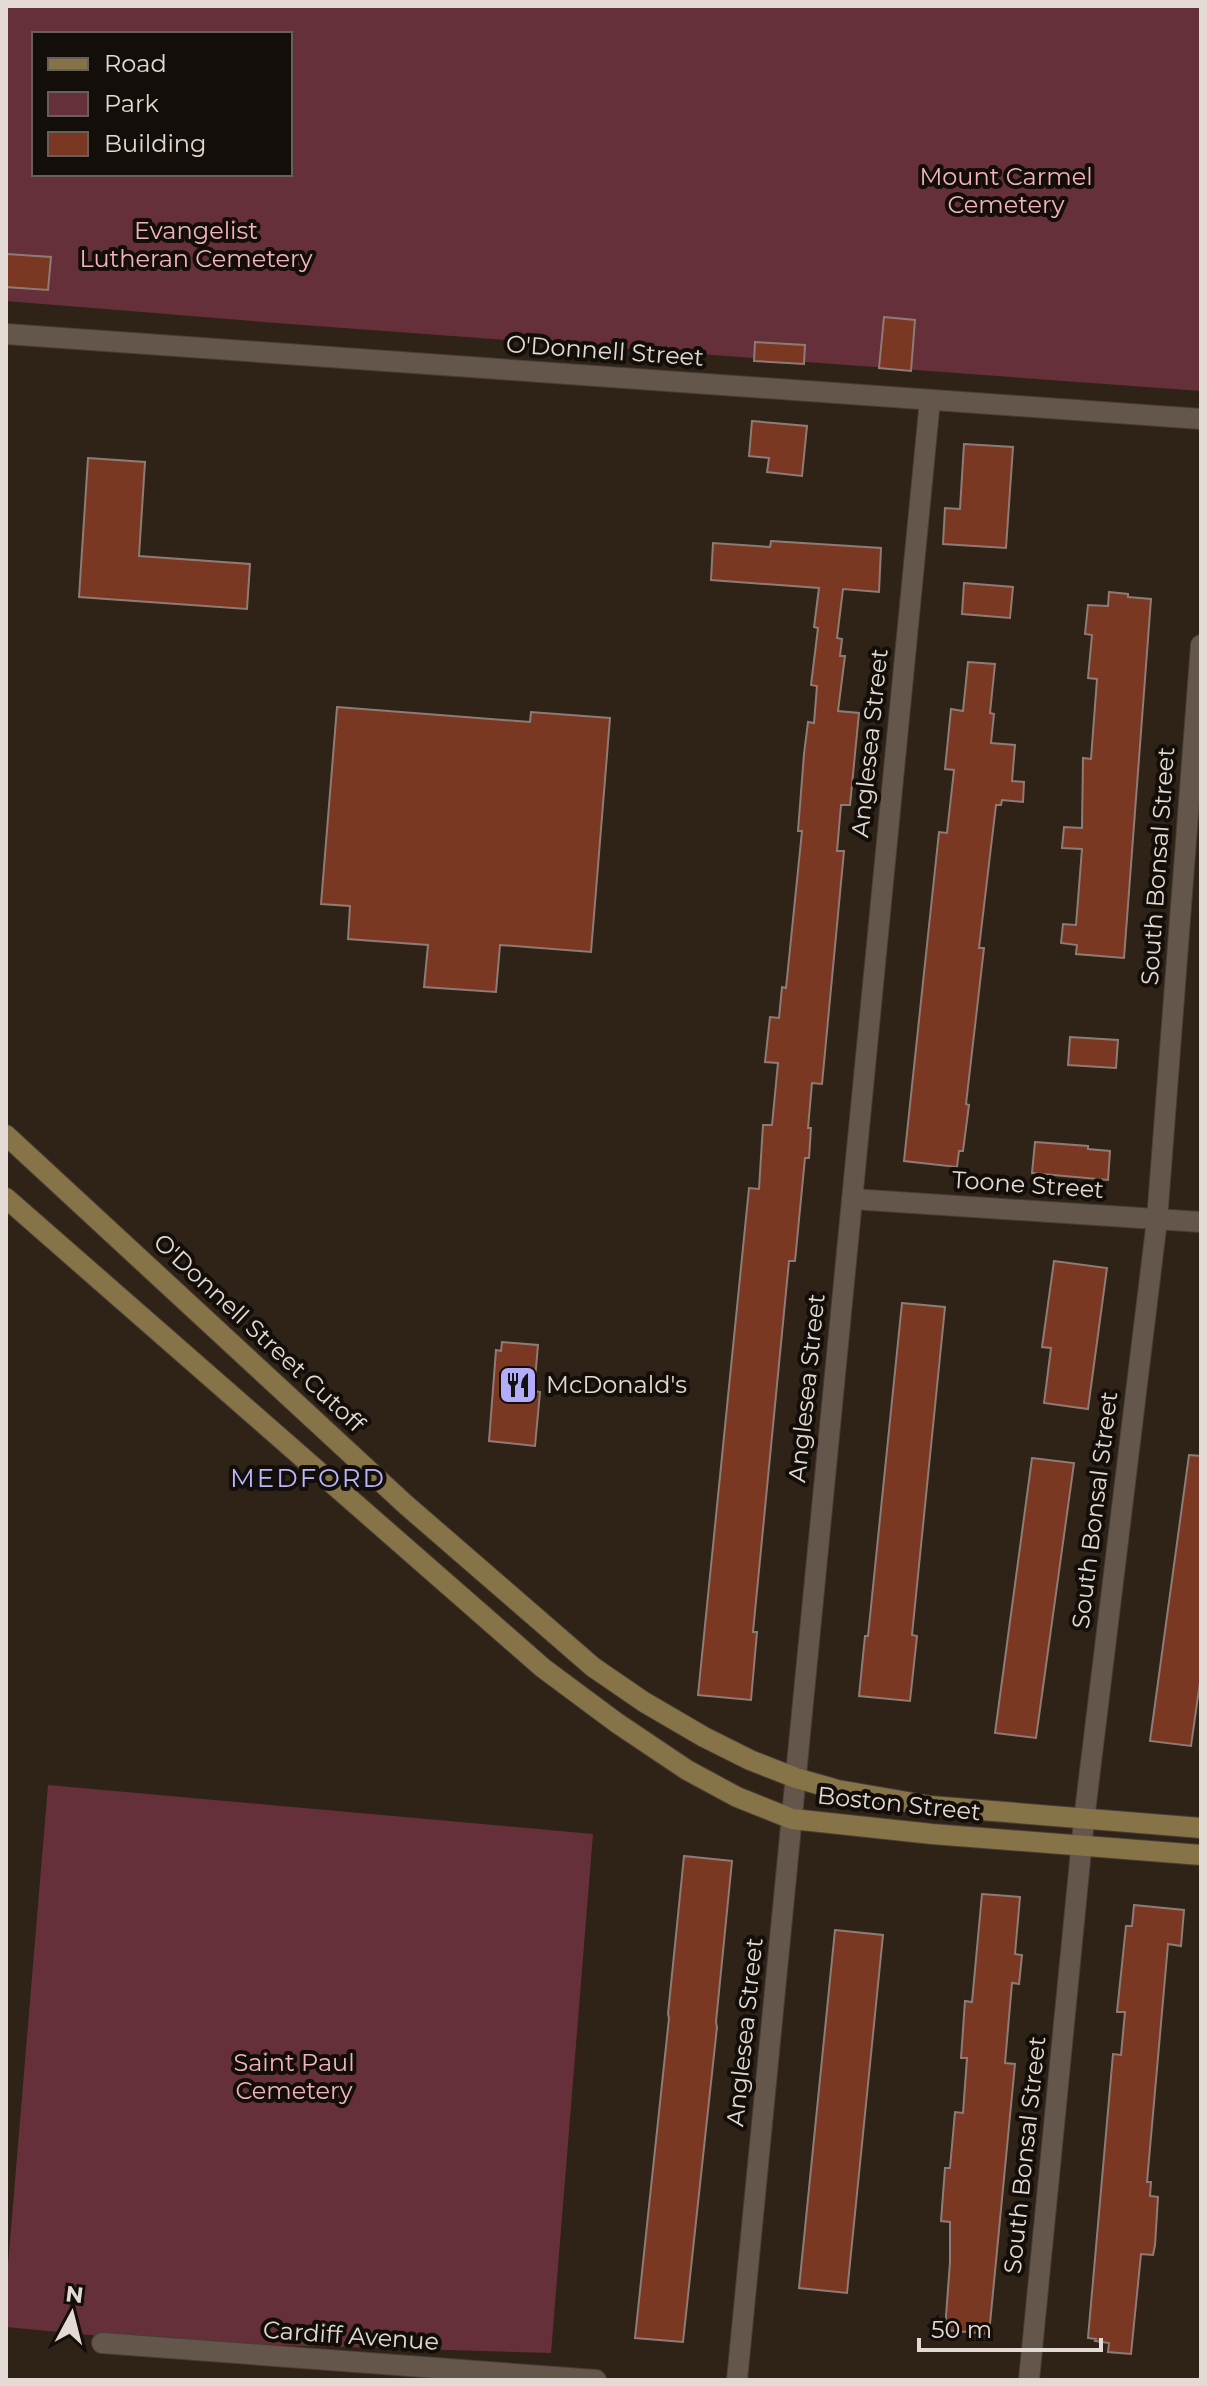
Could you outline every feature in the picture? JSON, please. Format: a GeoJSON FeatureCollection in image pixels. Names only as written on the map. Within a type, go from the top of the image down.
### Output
{"type":"FeatureCollection","features":[{"type":"Feature","properties":{"kind":"main road","name":"O'Donnell Street Cutoff"},"geometry":{"type":"LineString","coordinates":[[6,1135],[405,1504],[593,1667],[626,1690]]}},
{"type":"Feature","properties":{"kind":"main road","name":"Boston Street"},"geometry":{"type":"LineString","coordinates":[[6,1198],[532,1659],[617,1723],[687,1770],[737,1797],[792,1819],[932,1834],[1201,1855]]}},
{"type":"Feature","properties":{"kind":"main road","name":"Boston Street"},"geometry":{"type":"LineString","coordinates":[[626,1690],[704,1737],[750,1760],[838,1790],[931,1806],[1201,1828]]}},
{"type":"Feature","properties":{"kind":"street","name":"O'Donnell Street"},"geometry":{"type":"LineString","coordinates":[[6,334],[1201,419]]}},
{"type":"Feature","properties":{"kind":"street","name":"Anglesea Street"},"geometry":{"type":"LineString","coordinates":[[737,2380],[930,400]]}},
{"type":"Feature","properties":{"kind":"street","name":"South Bonsal Street"},"geometry":{"type":"LineString","coordinates":[[1029,2380],[1081,1846],[1157,1220],[1201,645]]}},
{"type":"Feature","properties":{"kind":"street","name":"Toone Street"},"geometry":{"type":"LineString","coordinates":[[852,1199],[1201,1222]]}},
{"type":"Feature","properties":{"kind":"street","name":"Cardiff Avenue"},"geometry":{"type":"LineString","coordinates":[[102,2343],[596,2380]]}},
{"type":"Feature","properties":{"kind":"green space","name":"Mount Carmel Cemetery"},"geometry":{"type":"Polygon","coordinates":[[[6,6],[1201,6],[1201,391],[6,301],[6,6]]]}},
{"type":"Feature","properties":{"kind":"green space","name":"Saint Paul Cemetery"},"geometry":{"type":"Polygon","coordinates":[[[48,1785],[593,1834],[551,2353],[165,2342],[6,2327],[6,2289],[48,1785]]]}},
{"type":"Feature","properties":{"kind":"building"},"geometry":{"type":"Polygon","coordinates":[[[7,254],[51,257],[48,290],[6,287],[7,254]]]}},
{"type":"Feature","properties":{"kind":"building"},"geometry":{"type":"Polygon","coordinates":[[[884,317],[915,320],[911,371],[879,368],[884,317]]]}},
{"type":"Feature","properties":{"kind":"building"},"geometry":{"type":"Polygon","coordinates":[[[755,342],[805,345],[804,364],[754,361],[755,342]]]}},
{"type":"Feature","properties":{"kind":"building"},"geometry":{"type":"Polygon","coordinates":[[[752,421],[807,426],[802,476],[767,472],[769,458],[749,456],[752,421]]]}},
{"type":"Feature","properties":{"kind":"building"},"geometry":{"type":"Polygon","coordinates":[[[964,444],[1013,447],[1006,548],[943,544],[945,508],[960,509],[964,444]]]}},
{"type":"Feature","properties":{"kind":"building"},"geometry":{"type":"Polygon","coordinates":[[[88,458],[145,462],[139,556],[250,564],[247,609],[79,597],[88,458]]]}},
{"type":"Feature","properties":{"kind":"building"},"geometry":{"type":"Polygon","coordinates":[[[771,541],[881,548],[879,592],[843,589],[837,638],[842,639],[840,656],[845,656],[838,711],[859,713],[850,805],[841,805],[837,851],[844,851],[822,1084],[812,1083],[809,1158],[805,1158],[795,1261],[789,1261],[753,1632],[757,1632],[751,1700],[698,1695],[749,1188],[759,1189],[763,1125],[772,1125],[778,1063],[765,1062],[770,1017],[779,1018],[782,987],[786,988],[802,831],[798,831],[804,754],[808,722],[814,723],[817,686],[811,685],[819,588],[711,580],[713,543],[770,547],[771,541]]]}},
{"type":"Feature","properties":{"kind":"building"},"geometry":{"type":"Polygon","coordinates":[[[964,583],[1013,587],[1010,618],[962,614],[964,583]]]}},
{"type":"Feature","properties":{"kind":"building"},"geometry":{"type":"Polygon","coordinates":[[[1109,592],[1151,599],[1124,958],[1076,954],[1077,945],[1061,943],[1063,924],[1076,925],[1082,849],[1062,848],[1064,827],[1082,828],[1083,758],[1091,759],[1097,679],[1088,678],[1092,635],[1085,634],[1088,605],[1108,606],[1109,592]]]}},
{"type":"Feature","properties":{"kind":"building"},"geometry":{"type":"Polygon","coordinates":[[[968,662],[995,664],[990,713],[994,714],[991,743],[1015,745],[1012,781],[1024,782],[1023,802],[1002,800],[1001,805],[996,805],[979,948],[984,948],[966,1104],[969,1105],[963,1151],[959,1151],[957,1167],[904,1161],[939,832],[947,833],[954,770],[945,769],[951,709],[963,711],[968,662]]]}},
{"type":"Feature","properties":{"kind":"building"},"geometry":{"type":"Polygon","coordinates":[[[337,707],[530,722],[531,712],[610,718],[591,952],[500,945],[496,992],[424,987],[428,945],[348,939],[350,906],[321,904],[337,707]]]}},
{"type":"Feature","properties":{"kind":"building"},"geometry":{"type":"Polygon","coordinates":[[[1070,1037],[1118,1040],[1116,1068],[1068,1065],[1070,1037]]]}},
{"type":"Feature","properties":{"kind":"building"},"geometry":{"type":"Polygon","coordinates":[[[1035,1142],[1110,1151],[1108,1180],[1032,1173],[1035,1142]]]}},
{"type":"Feature","properties":{"kind":"building"},"geometry":{"type":"Polygon","coordinates":[[[1054,1261],[1107,1268],[1088,1409],[1044,1403],[1051,1348],[1042,1347],[1054,1261]]]}},
{"type":"Feature","properties":{"kind":"building"},"geometry":{"type":"Polygon","coordinates":[[[902,1303],[945,1307],[912,1635],[917,1636],[910,1701],[859,1696],[865,1636],[868,1636],[902,1303]]]}},
{"type":"Feature","properties":{"kind":"building","name":"McDonald's"},"geometry":{"type":"Polygon","coordinates":[[[502,1342],[538,1345],[534,1391],[540,1392],[535,1446],[489,1441],[496,1350],[501,1351],[502,1342]]]}},
{"type":"Feature","properties":{"kind":"building"},"geometry":{"type":"Polygon","coordinates":[[[1189,1455],[1201,1456],[1201,1675],[1191,1746],[1150,1741],[1189,1455]]]}},
{"type":"Feature","properties":{"kind":"building"},"geometry":{"type":"Polygon","coordinates":[[[1032,1458],[1074,1463],[1036,1738],[995,1733],[1032,1458]]]}},
{"type":"Feature","properties":{"kind":"building"},"geometry":{"type":"Polygon","coordinates":[[[684,1856],[732,1861],[683,2342],[635,2338],[684,1856]]]}},
{"type":"Feature","properties":{"kind":"building"},"geometry":{"type":"Polygon","coordinates":[[[982,1894],[1020,1897],[1015,1954],[1022,1955],[1019,1984],[1012,1983],[1005,2063],[1015,2064],[989,2334],[945,2330],[950,2222],[941,2221],[945,2168],[950,2168],[955,2112],[963,2113],[967,2058],[961,2058],[965,2001],[972,2002],[982,1894]]]}},
{"type":"Feature","properties":{"kind":"building"},"geometry":{"type":"Polygon","coordinates":[[[1134,1905],[1184,1910],[1181,1946],[1168,1944],[1147,2182],[1151,2182],[1150,2196],[1158,2197],[1155,2245],[1153,2255],[1141,2254],[1131,2354],[1108,2352],[1109,2343],[1088,2338],[1113,2054],[1121,2055],[1125,2012],[1117,2012],[1126,1926],[1132,1926],[1134,1905]]]}},
{"type":"Feature","properties":{"kind":"building"},"geometry":{"type":"Polygon","coordinates":[[[835,1930],[883,1935],[847,2293],[799,2288],[835,1930]]]}},
{"type":"Feature","properties":{"kind":"place","name":"McDonald's"},"geometry":{"type":"Point","coordinates":[518,1385]}},
{"type":"Feature","properties":{"kind":"district","name":"MEDFORD"},"geometry":{"type":"Point","coordinates":[308,1478]}},
{"type":"Feature","properties":{"kind":"park label","name":"Evangelist Lutheran Cemetery"},"geometry":{"type":"Point","coordinates":[196,245]}}]}
